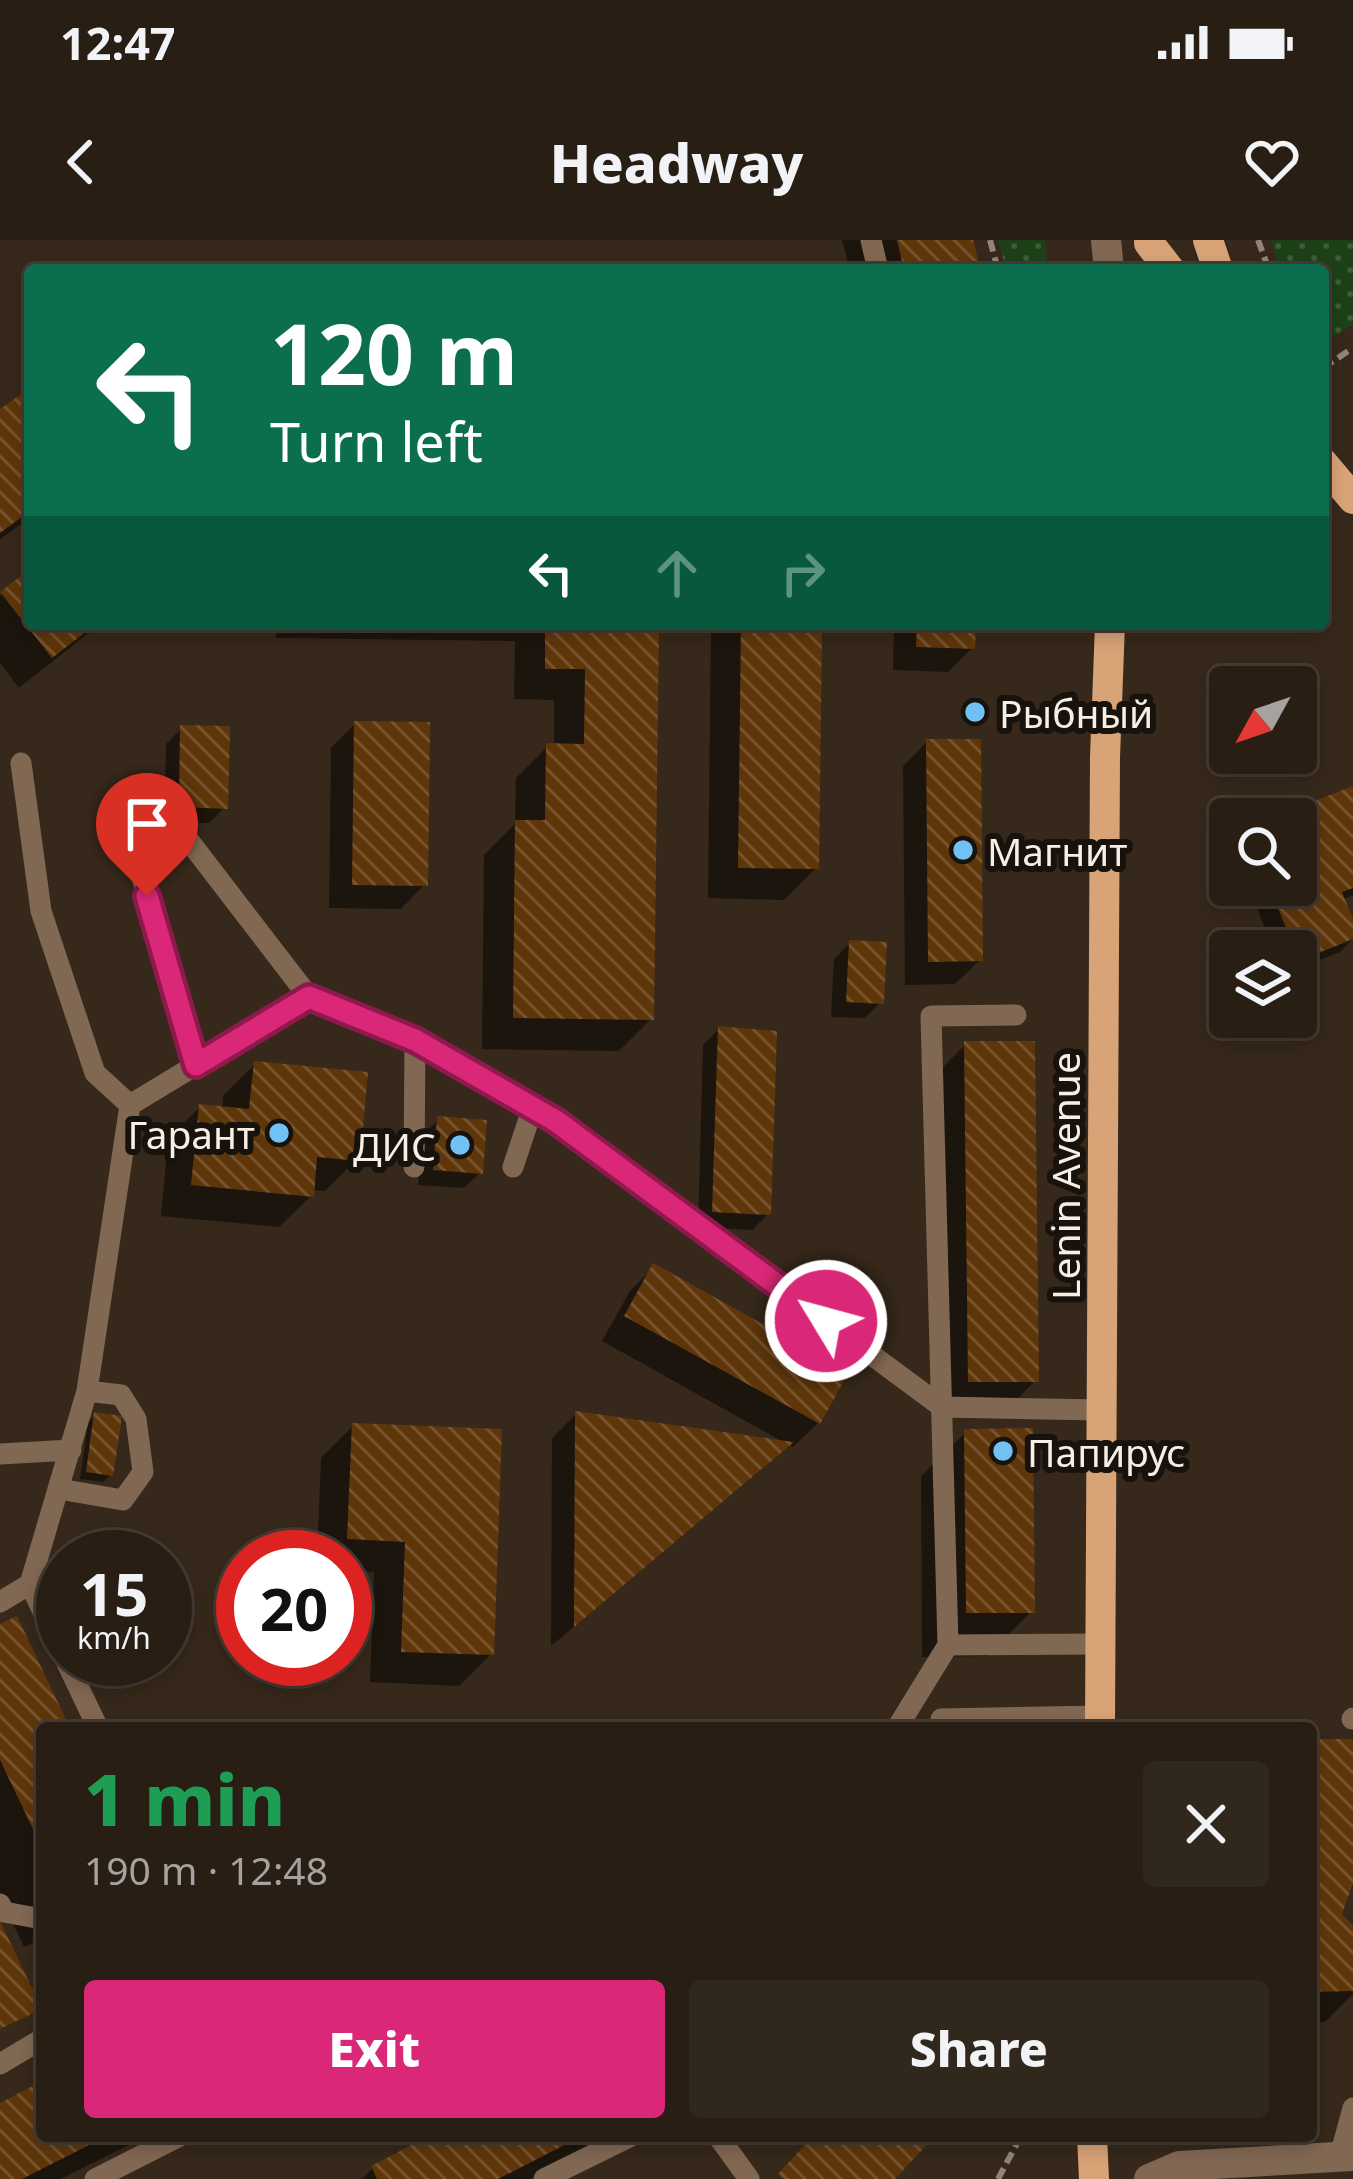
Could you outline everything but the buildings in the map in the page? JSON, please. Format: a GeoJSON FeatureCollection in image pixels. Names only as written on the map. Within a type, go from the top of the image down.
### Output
{"type":"FeatureCollection","features":[{"type":"Feature","properties":{"kind":"main road"},"geometry":{"type":"LineString","coordinates":[[1329,470],[1353,499]]}},
{"type":"Feature","properties":{"kind":"main road","name":"Lenin Avenue"},"geometry":{"type":"LineString","coordinates":[[1101,1722],[1110,630]]}},
{"type":"Feature","properties":{"kind":"main road"},"geometry":{"type":"LineString","coordinates":[[1093,2142],[1094,2179]]}},
{"type":"Feature","properties":{"kind":"street"},"geometry":{"type":"LineString","coordinates":[[1149,2179],[1179,2166],[1346,2156]]}},
{"type":"Feature","properties":{"kind":"lane"},"geometry":{"type":"LineString","coordinates":[[21,764],[40,911],[95,1073],[130,1105]]}},
{"type":"Feature","properties":{"kind":"lane"},"geometry":{"type":"LineString","coordinates":[[196,1065],[123,811],[173,820],[309,997],[415,1040],[556,1121],[942,1407],[1102,1410]]}},
{"type":"Feature","properties":{"kind":"lane"},"geometry":{"type":"LineString","coordinates":[[130,1105],[309,997]]}},
{"type":"Feature","properties":{"kind":"lane"},"geometry":{"type":"LineString","coordinates":[[901,1722],[948,1646],[931,1016],[1016,1015]]}},
{"type":"Feature","properties":{"kind":"lane"},"geometry":{"type":"LineString","coordinates":[[414,1167],[415,1040]]}},
{"type":"Feature","properties":{"kind":"lane"},"geometry":{"type":"LineString","coordinates":[[36,1597],[30,1584],[87,1391],[130,1105]]}},
{"type":"Feature","properties":{"kind":"lane"},"geometry":{"type":"LineString","coordinates":[[513,1167],[533,1107]]}},
{"type":"Feature","properties":{"kind":"lane"},"geometry":{"type":"LineString","coordinates":[[59,1489],[123,1500],[143,1472],[136,1419],[121,1395],[87,1391]]}},
{"type":"Feature","properties":{"kind":"lane"},"geometry":{"type":"LineString","coordinates":[[0,1454],[71,1450]]}},
{"type":"Feature","properties":{"kind":"lane"},"geometry":{"type":"LineString","coordinates":[[0,1602],[30,1584]]}},
{"type":"Feature","properties":{"kind":"lane"},"geometry":{"type":"LineString","coordinates":[[948,1646],[1102,1644]]}},
{"type":"Feature","properties":{"kind":"lane"},"geometry":{"type":"LineString","coordinates":[[78,1686],[95,1722]]}},
{"type":"Feature","properties":{"kind":"lane"},"geometry":{"type":"LineString","coordinates":[[941,1722],[1101,1722]]}},
{"type":"Feature","properties":{"kind":"lane"},"geometry":{"type":"LineString","coordinates":[[0,1904],[4,1912],[36,1918]]}},
{"type":"Feature","properties":{"kind":"lane"},"geometry":{"type":"LineString","coordinates":[[0,2064],[36,2043]]}},
{"type":"Feature","properties":{"kind":"lane"},"geometry":{"type":"LineString","coordinates":[[1346,2156],[1353,2108]]}},
{"type":"Feature","properties":{"kind":"lane"},"geometry":{"type":"LineString","coordinates":[[95,2179],[168,2142]]}},
{"type":"Feature","properties":{"kind":"lane"},"geometry":{"type":"LineString","coordinates":[[544,2179],[619,2142]]}},
{"type":"Feature","properties":{"kind":"lane"},"geometry":{"type":"LineString","coordinates":[[722,2142],[749,2179]]}},
{"type":"Feature","properties":{"kind":"path"},"geometry":{"type":"LineString","coordinates":[[998,2179],[1018,2142]]}},
{"type":"Feature","properties":{"kind":"green space"},"geometry":{"type":"Polygon","coordinates":[[[998,240],[1045,240],[1047,264],[1004,264],[998,240]]]}},
{"type":"Feature","properties":{"kind":"green space"},"geometry":{"type":"Polygon","coordinates":[[[1271,240],[1353,240],[1353,324],[1329,340],[1329,264],[1277,264],[1271,240]]]}},
{"type":"Feature","properties":{"kind":"place","name":"Рыбный"},"geometry":{"type":"Point","coordinates":[975,712]}},
{"type":"Feature","properties":{"kind":"place","name":"Магнит"},"geometry":{"type":"Point","coordinates":[963,850]}},
{"type":"Feature","properties":{"kind":"place","name":"Гарант"},"geometry":{"type":"Point","coordinates":[279,1133]}},
{"type":"Feature","properties":{"kind":"place","name":"ДИС"},"geometry":{"type":"Point","coordinates":[460,1145]}},
{"type":"Feature","properties":{"kind":"place","name":"Папирус"},"geometry":{"type":"Point","coordinates":[1003,1451]}},
{"type":"Feature","properties":{"kind":"route"},"geometry":{"type":"LineString","coordinates":[[147,896],[196,1065],[309,997],[415,1040],[556,1121],[826,1321]]}}]}
